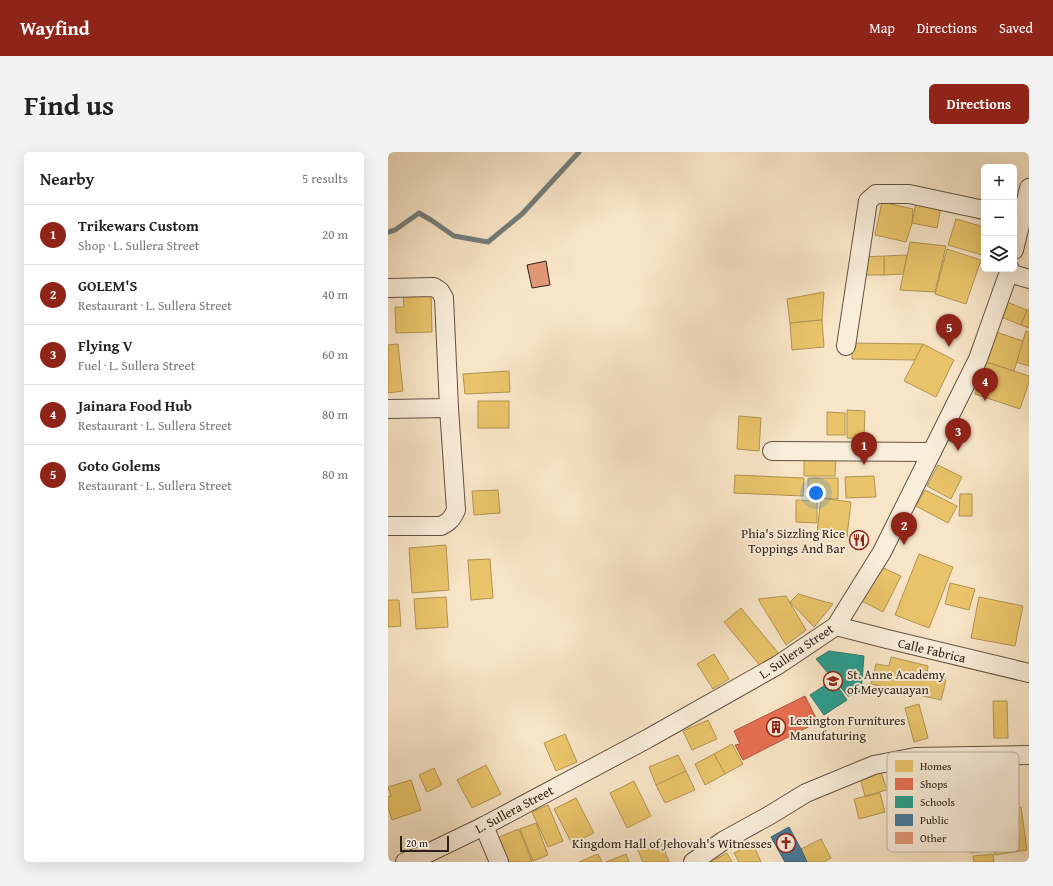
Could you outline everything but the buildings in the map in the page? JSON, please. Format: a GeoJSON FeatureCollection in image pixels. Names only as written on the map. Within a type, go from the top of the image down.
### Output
{"type":"FeatureCollection","features":[{"type":"Feature","properties":{"kind":"street"},"geometry":{"type":"LineString","coordinates":[[1016,236],[1018,218],[1029,188]]}},
{"type":"Feature","properties":{"kind":"street"},"geometry":{"type":"LineString","coordinates":[[846,346],[868,201],[871,197],[882,193],[909,194],[981,209]]}},
{"type":"Feature","properties":{"kind":"street","name":"L. Sullera Street"},"geometry":{"type":"LineString","coordinates":[[405,862],[426,854],[484,826],[647,739],[758,677],[836,626],[882,552],[978,359],[1009,272]]}},
{"type":"Feature","properties":{"kind":"street"},"geometry":{"type":"LineString","coordinates":[[1012,272],[1029,279]]}},
{"type":"Feature","properties":{"kind":"street"},"geometry":{"type":"LineString","coordinates":[[388,288],[434,287],[440,291],[444,298],[449,408],[456,510],[449,522],[441,526],[388,526]]}},
{"type":"Feature","properties":{"kind":"street"},"geometry":{"type":"LineString","coordinates":[[388,409],[449,408]]}},
{"type":"Feature","properties":{"kind":"street"},"geometry":{"type":"LineString","coordinates":[[772,451],[932,452]]}},
{"type":"Feature","properties":{"kind":"street","name":"Calle Fabrica"},"geometry":{"type":"LineString","coordinates":[[836,626],[1029,673]]}},
{"type":"Feature","properties":{"kind":"street"},"geometry":{"type":"LineString","coordinates":[[1019,755],[1029,755]]}},
{"type":"Feature","properties":{"kind":"street"},"geometry":{"type":"LineString","coordinates":[[693,862],[723,841],[806,793],[874,765],[887,762]]}},
{"type":"Feature","properties":{"kind":"street"},"geometry":{"type":"LineString","coordinates":[[484,826],[499,862]]}},
{"type":"Feature","properties":{"kind":"waterway"},"geometry":{"type":"LineString","coordinates":[[388,232],[395,230],[419,213],[454,236],[488,242],[522,214],[579,152]]}},
{"type":"Feature","properties":{"kind":"place","name":"Goto Golems"},"geometry":{"type":"Point","coordinates":[949,347]}},
{"type":"Feature","properties":{"kind":"place","name":"Jainara Food Hub"},"geometry":{"type":"Point","coordinates":[985,401]}},
{"type":"Feature","properties":{"kind":"place","name":"Flying V"},"geometry":{"type":"Point","coordinates":[958,451]}},
{"type":"Feature","properties":{"kind":"place","name":"Trikewars Custom"},"geometry":{"type":"Point","coordinates":[864,465]}},
{"type":"Feature","properties":{"kind":"place","name":"Phia's Sizzling Rice Toppings And Bar"},"geometry":{"type":"Point","coordinates":[859,540]}},
{"type":"Feature","properties":{"kind":"place","name":"GOLEM'S"},"geometry":{"type":"Point","coordinates":[904,545]}},
{"type":"Feature","properties":{"kind":"place","name":"St. Anne Academy of Meycauayan"},"geometry":{"type":"Point","coordinates":[833,681]}},
{"type":"Feature","properties":{"kind":"place","name":"Lexington Furnitures Manufaturing"},"geometry":{"type":"Point","coordinates":[776,727]}},
{"type":"Feature","properties":{"kind":"place","name":"Kingdom Hall of Jehovah's Witnesses"},"geometry":{"type":"Point","coordinates":[786,843]}}]}
